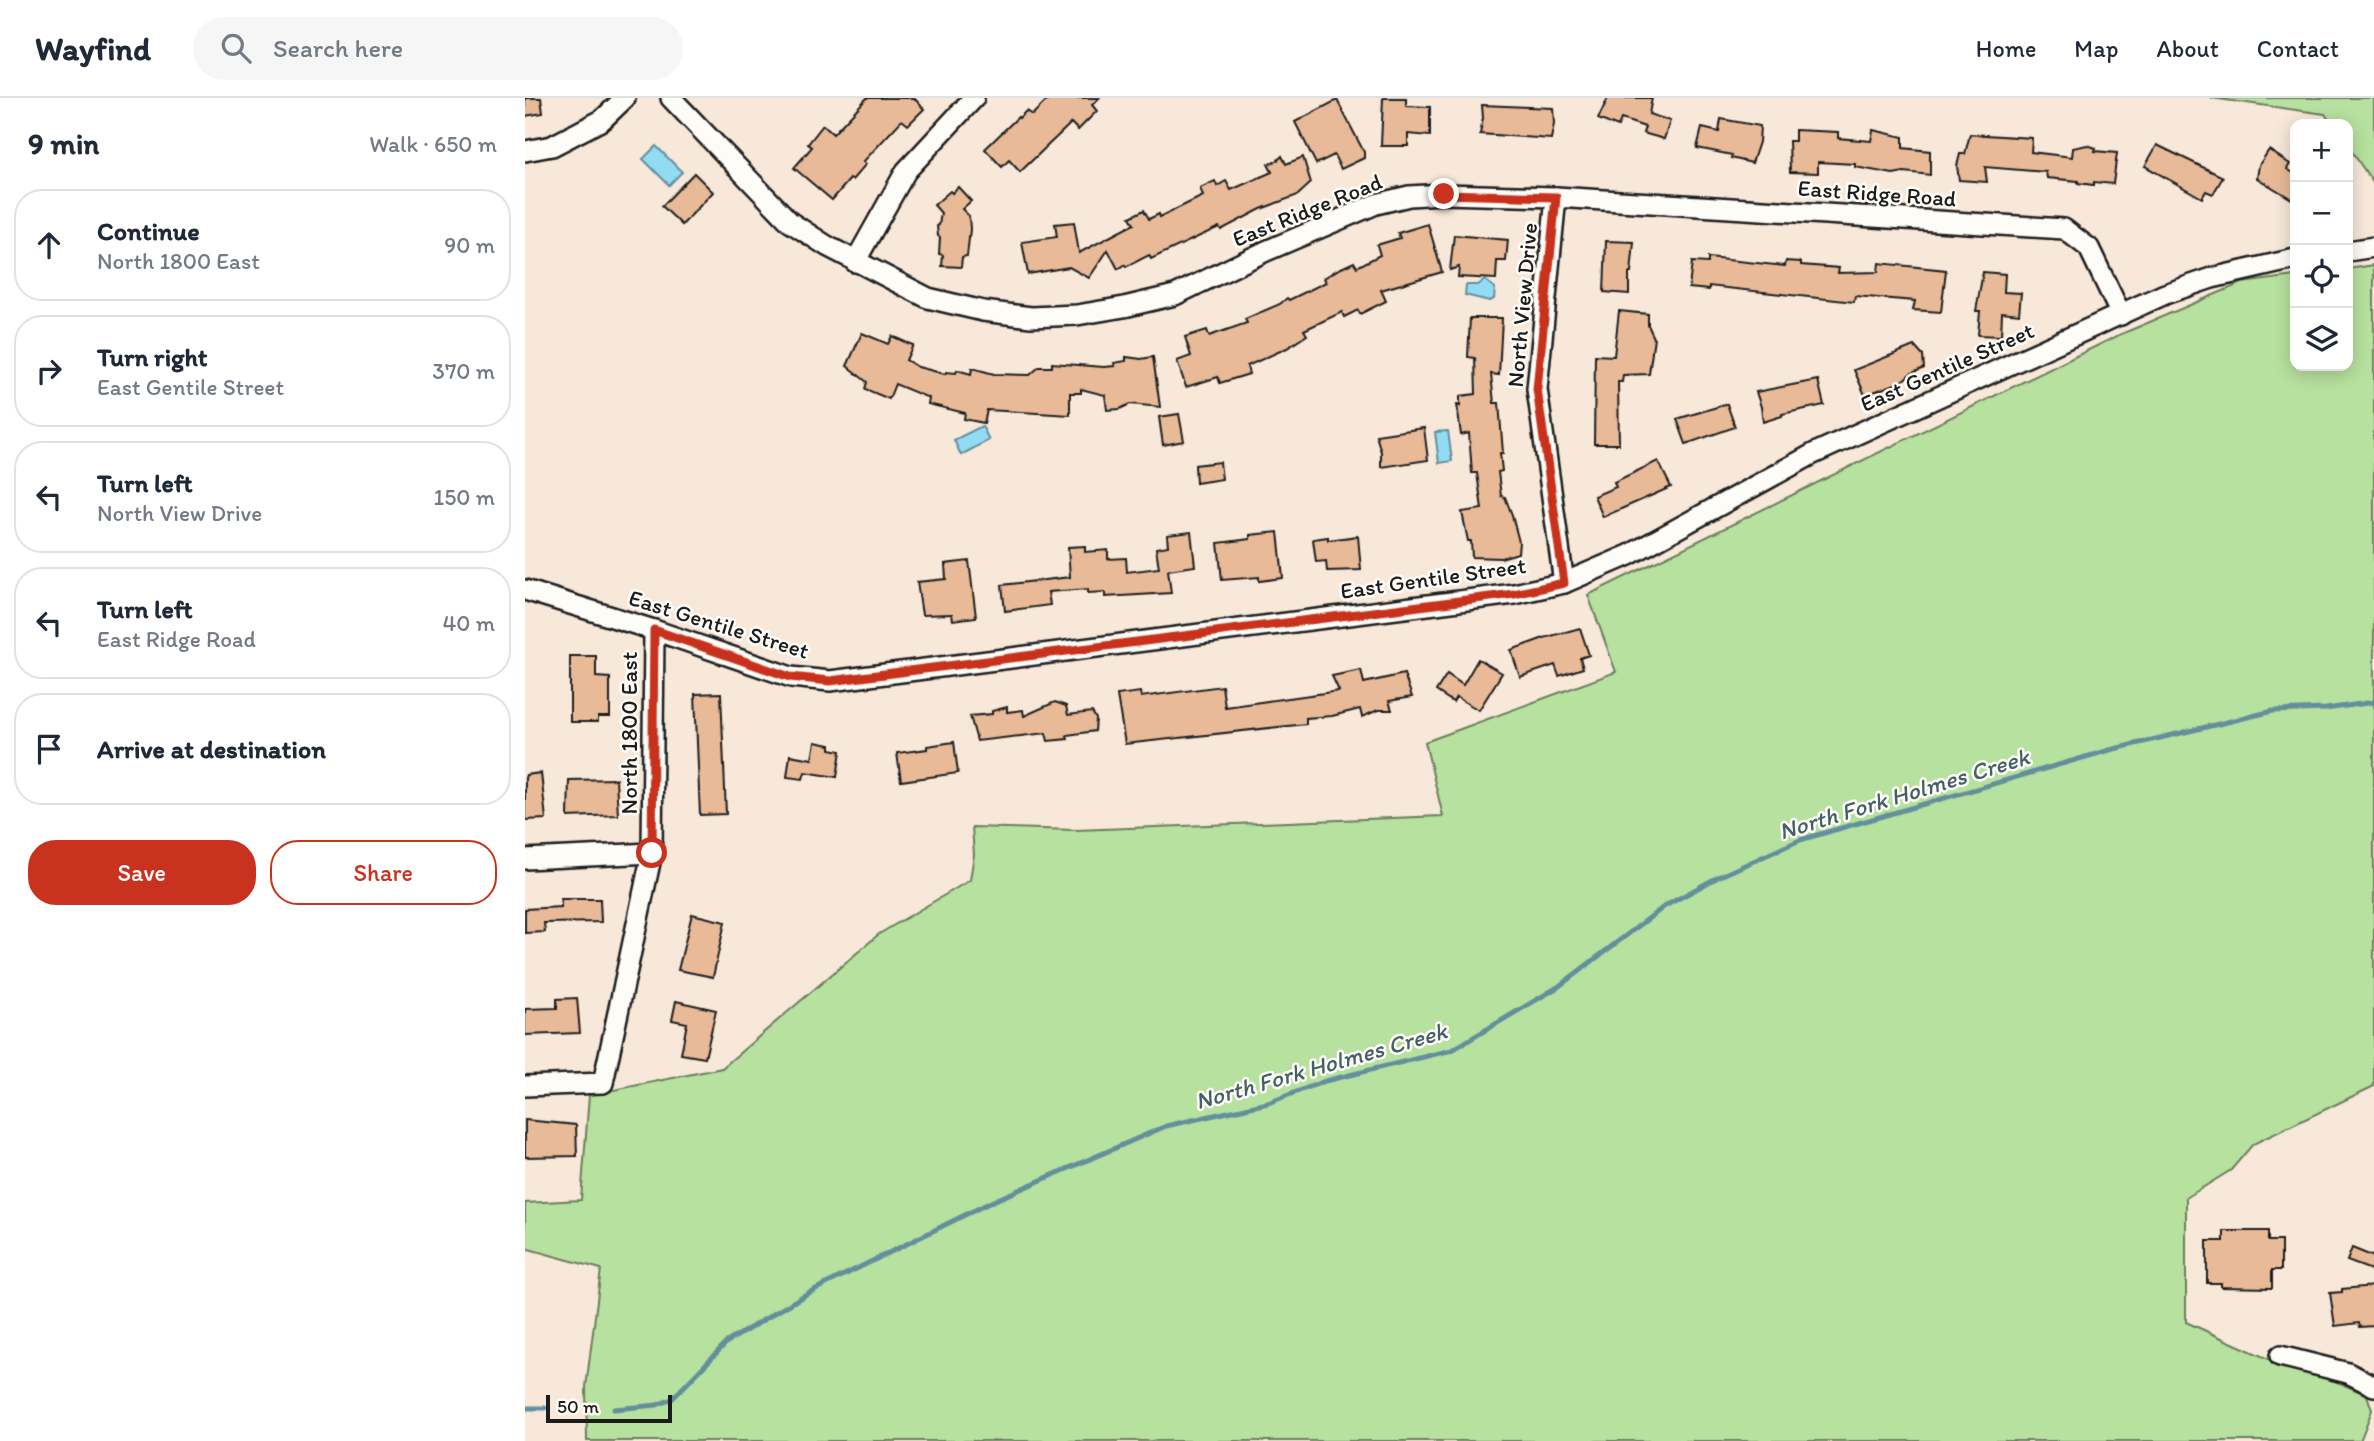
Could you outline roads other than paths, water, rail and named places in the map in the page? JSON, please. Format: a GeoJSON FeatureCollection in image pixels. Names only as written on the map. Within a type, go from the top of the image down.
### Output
{"type":"FeatureCollection","features":[{"type":"Feature","properties":{"kind":"street"},"geometry":{"type":"LineString","coordinates":[[525,151],[552,146],[602,120],[625,98]]}},
{"type":"Feature","properties":{"kind":"street","name":"East Ridge Road"},"geometry":{"type":"LineString","coordinates":[[671,98],[790,222],[855,262],[928,298],[983,311],[1031,317],[1077,315],[1175,295],[1266,251],[1377,204],[1409,196],[1444,194],[1556,197],[2064,229],[2088,248],[2121,315]]}},
{"type":"Feature","properties":{"kind":"street"},"geometry":{"type":"LineString","coordinates":[[855,262],[906,171],[974,98]]}},
{"type":"Feature","properties":{"kind":"street","name":"North View Drive"},"geometry":{"type":"LineString","coordinates":[[1556,197],[1537,389],[1564,583]]}},
{"type":"Feature","properties":{"kind":"street"},"geometry":{"type":"LineString","coordinates":[[2353,250],[2374,247]]}},
{"type":"Feature","properties":{"kind":"street","name":"East Gentile Street"},"geometry":{"type":"LineString","coordinates":[[525,590],[654,630],[790,677],[830,681],[1514,594],[1564,583],[1652,543],[1813,454],[2165,294],[2212,278],[2290,260]]}},
{"type":"Feature","properties":{"kind":"street","name":"North 1800 East"},"geometry":{"type":"LineString","coordinates":[[525,1086],[603,1083],[652,853],[654,630]]}},
{"type":"Feature","properties":{"kind":"street"},"geometry":{"type":"LineString","coordinates":[[525,859],[652,853]]}},
{"type":"Feature","properties":{"kind":"street"},"geometry":{"type":"LineString","coordinates":[[2280,1356],[2348,1373],[2374,1386]]}},
{"type":"Feature","properties":{"kind":"water"},"geometry":{"type":"Polygon","coordinates":[[[656,146],[682,172],[669,185],[643,159],[656,146]]]}},
{"type":"Feature","properties":{"kind":"water"},"geometry":{"type":"Polygon","coordinates":[[[1485,280],[1495,288],[1494,299],[1489,301],[1465,295],[1466,285],[1478,285],[1485,280]]]}},
{"type":"Feature","properties":{"kind":"water"},"geometry":{"type":"Polygon","coordinates":[[[982,426],[989,440],[961,455],[954,440],[982,426]]]}},
{"type":"Feature","properties":{"kind":"water"},"geometry":{"type":"Polygon","coordinates":[[[1448,431],[1452,461],[1439,463],[1435,432],[1448,431]]]}},
{"type":"Feature","properties":{"kind":"waterway","name":"North Fork Holmes Creek"},"geometry":{"type":"LineString","coordinates":[[614,1409],[657,1405],[672,1399],[727,1342],[808,1293],[993,1201],[1166,1126],[1268,1103],[1325,1081],[1452,1050],[1558,987],[1665,906],[1718,877],[1800,840],[2110,750],[2273,711],[2326,709],[2374,702]]}},
{"type":"Feature","properties":{"kind":"waterway","name":"North Fork Holmes Creek"},"geometry":{"type":"LineString","coordinates":[[525,1408],[545,1408]]}}]}
